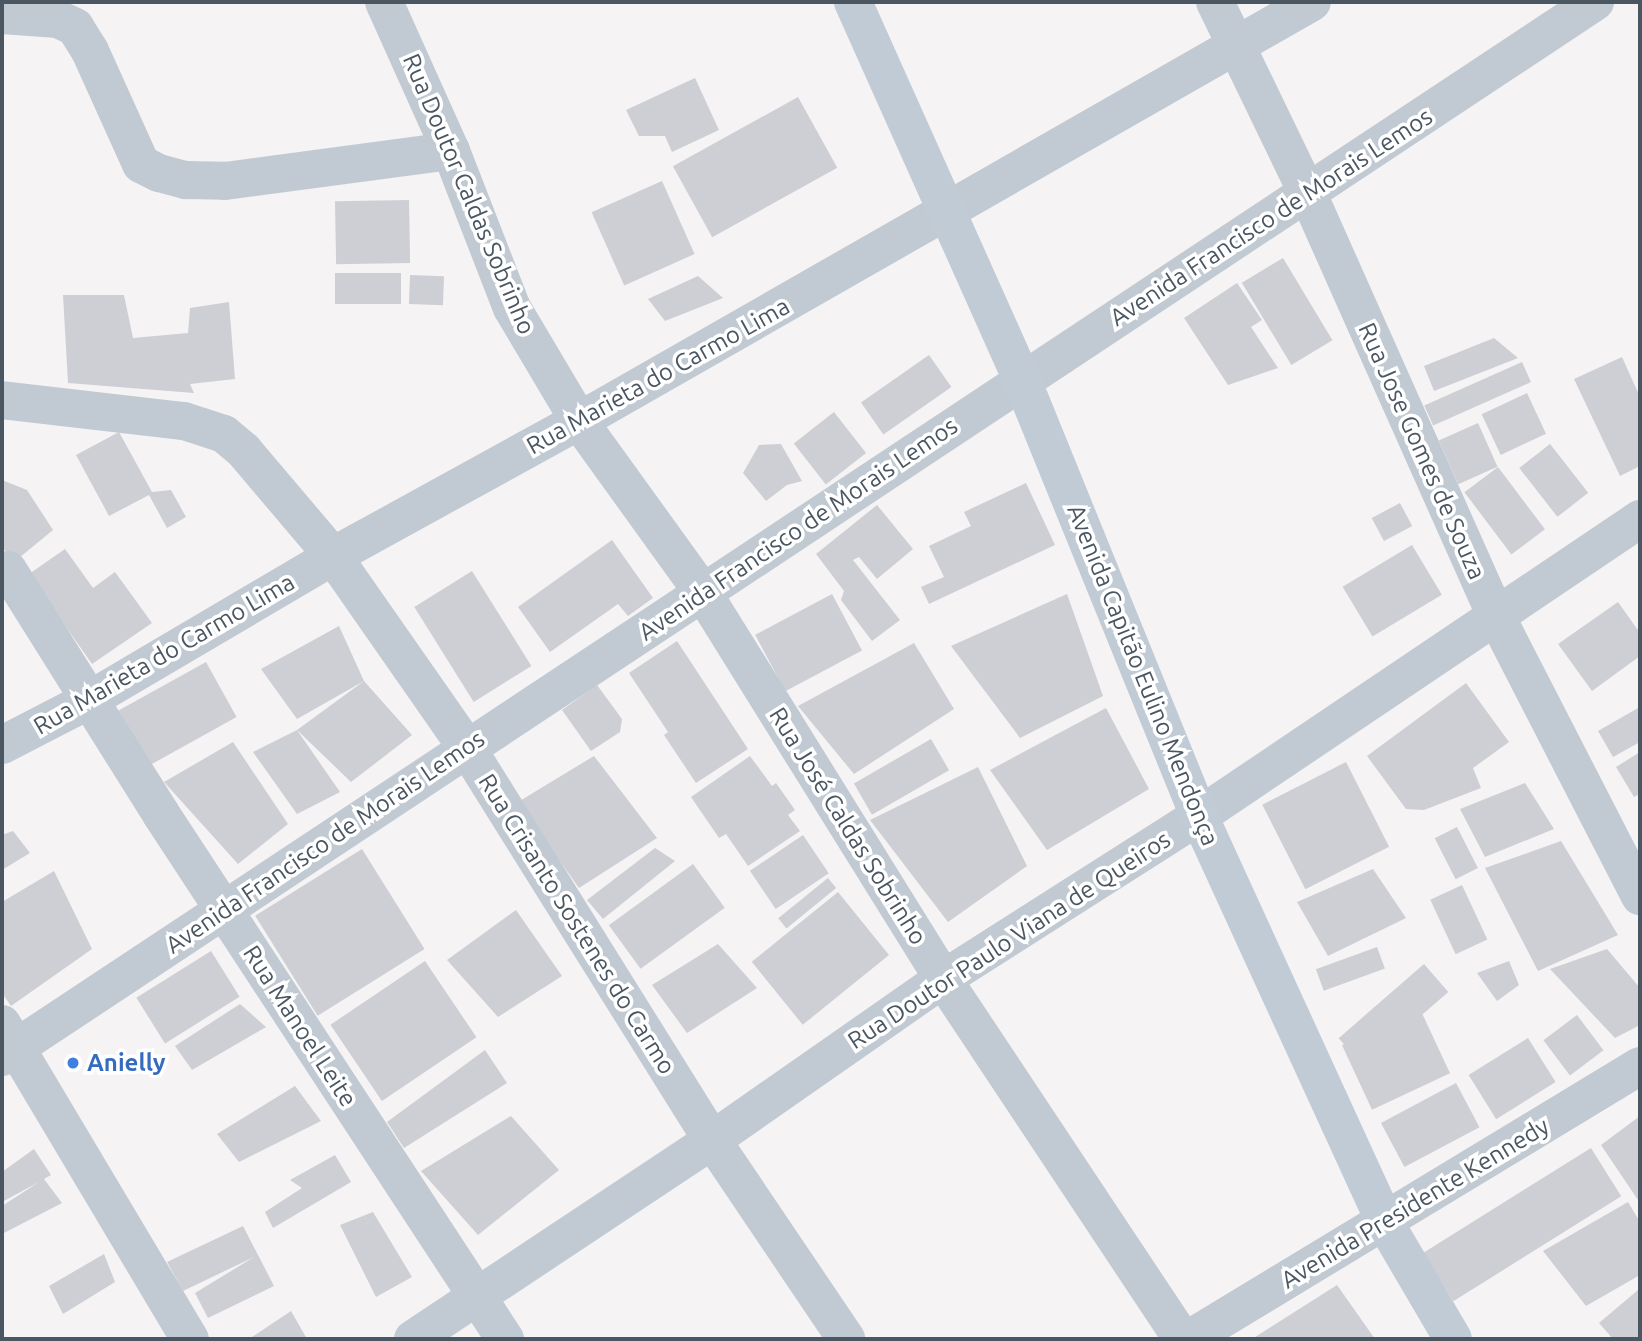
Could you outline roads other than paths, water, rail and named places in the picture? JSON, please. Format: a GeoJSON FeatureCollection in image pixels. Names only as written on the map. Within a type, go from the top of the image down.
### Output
{"type":"FeatureCollection","features":[{"type":"Feature","properties":{"kind":"main road","name":"Avenida Capitão Eulino Mendonça"},"geometry":{"type":"LineString","coordinates":[[853,2],[1022,380],[1199,816],[1385,1223],[1453,1339]]}},
{"type":"Feature","properties":{"kind":"street","name":"Rua Doutor Caldas Sobrinho"},"geometry":{"type":"LineString","coordinates":[[384,2],[451,151],[512,308],[579,421]]}},
{"type":"Feature","properties":{"kind":"street","name":"Rua Jose Gomes de Souza"},"geometry":{"type":"LineString","coordinates":[[1215,2],[1308,194],[1496,616],[1640,896]]}},
{"type":"Feature","properties":{"kind":"street","name":"Rua Marieta do Carmo Lima"},"geometry":{"type":"LineString","coordinates":[[2,745],[89,700],[333,556],[579,421],[1312,2]]}},
{"type":"Feature","properties":{"kind":"street","name":"Avenida Francisco de Morais Lemos"},"geometry":{"type":"LineString","coordinates":[[7,1043],[224,909],[1595,2]]}},
{"type":"Feature","properties":{"kind":"street"},"geometry":{"type":"LineString","coordinates":[[2,15],[58,19],[75,27],[90,51],[141,164],[159,173],[186,180],[225,181],[451,151]]}},
{"type":"Feature","properties":{"kind":"street","name":"Rua Crisanto Sostenes do Carmo"},"geometry":{"type":"LineString","coordinates":[[2,400],[184,421],[224,435],[244,450],[333,556],[467,748],[712,1140],[846,1339]]}},
{"type":"Feature","properties":{"kind":"street","name":"Rua José Caldas Sobrinho"},"geometry":{"type":"LineString","coordinates":[[579,421],[703,593],[943,979],[1182,1339]]}},
{"type":"Feature","properties":{"kind":"street","name":"Rua Doutor Paulo Viana de Queiros"},"geometry":{"type":"LineString","coordinates":[[413,1339],[712,1140],[943,979],[1199,816],[1640,519]]}},
{"type":"Feature","properties":{"kind":"street","name":"Rua Manoel Leite"},"geometry":{"type":"LineString","coordinates":[[8,570],[224,909],[505,1339]]}},
{"type":"Feature","properties":{"kind":"street"},"geometry":{"type":"LineString","coordinates":[[7,1043],[190,1339]]}},
{"type":"Feature","properties":{"kind":"street","name":"Avenida Presidente Kennedy"},"geometry":{"type":"LineString","coordinates":[[1189,1339],[1385,1223],[1640,1066]]}},
{"type":"Feature","properties":{"kind":"place","name":"Anielly"},"geometry":{"type":"Point","coordinates":[73,1063]}}]}
